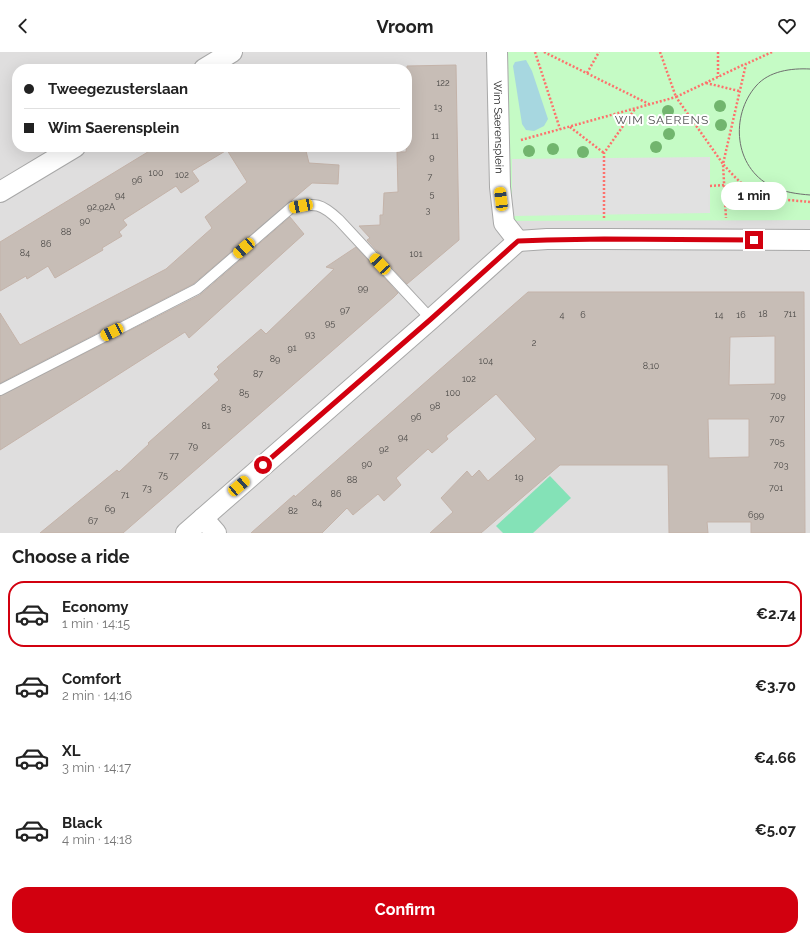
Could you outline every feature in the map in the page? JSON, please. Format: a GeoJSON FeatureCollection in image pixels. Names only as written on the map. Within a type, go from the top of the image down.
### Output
{"type":"FeatureCollection","features":[{"type":"Feature","properties":{"kind":"street"},"geometry":{"type":"LineString","coordinates":[[212,64],[230,52]]}},
{"type":"Feature","properties":{"kind":"street","name":"Wim Saerensplein"},"geometry":{"type":"LineString","coordinates":[[497,52],[500,187],[504,223],[518,241]]}},
{"type":"Feature","properties":{"kind":"street"},"geometry":{"type":"LineString","coordinates":[[0,192],[67,152]]}},
{"type":"Feature","properties":{"kind":"street"},"geometry":{"type":"LineString","coordinates":[[186,533],[518,241],[604,239],[810,240]]}},
{"type":"Feature","properties":{"kind":"street"},"geometry":{"type":"LineString","coordinates":[[203,518],[216,533]]}},
{"type":"Feature","properties":{"kind":"lane"},"geometry":{"type":"LineString","coordinates":[[0,390],[197,289],[292,207],[310,204],[326,208],[339,220],[431,319]]}},
{"type":"Feature","properties":{"kind":"path"},"geometry":{"type":"LineString","coordinates":[[535,52],[560,129]]}},
{"type":"Feature","properties":{"kind":"path"},"geometry":{"type":"LineString","coordinates":[[544,52],[650,104]]}},
{"type":"Feature","properties":{"kind":"path"},"geometry":{"type":"LineString","coordinates":[[587,73],[599,52]]}},
{"type":"Feature","properties":{"kind":"path"},"geometry":{"type":"LineString","coordinates":[[660,52],[676,97],[723,164],[739,182],[754,192],[785,200],[810,202]]}},
{"type":"Feature","properties":{"kind":"path"},"geometry":{"type":"LineString","coordinates":[[718,52],[718,77]]}},
{"type":"Feature","properties":{"kind":"path"},"geometry":{"type":"LineString","coordinates":[[499,146],[676,97],[770,52]]}},
{"type":"Feature","properties":{"kind":"path"},"geometry":{"type":"LineString","coordinates":[[726,240],[723,164],[746,64]]}},
{"type":"Feature","properties":{"kind":"path"},"geometry":{"type":"LineString","coordinates":[[705,83],[739,91]]}},
{"type":"Feature","properties":{"kind":"path"},"geometry":{"type":"LineString","coordinates":[[604,239],[604,153],[636,108]]}},
{"type":"Feature","properties":{"kind":"path"},"geometry":{"type":"LineString","coordinates":[[570,127],[604,153]]}},
{"type":"Feature","properties":{"kind":"path"},"geometry":{"type":"LineString","coordinates":[[710,186],[725,185]]}},
{"type":"Feature","properties":{"kind":"shaded area"},"geometry":{"type":"Polygon","coordinates":[[[0,52],[810,52],[810,533],[0,533],[0,52]]]}},
{"type":"Feature","properties":{"kind":"shaded area"},"geometry":{"type":"Polygon","coordinates":[[[710,157],[710,213],[512,216],[512,159],[710,157]]]}},
{"type":"Feature","properties":{"kind":"green space"},"geometry":{"type":"Polygon","coordinates":[[[508,52],[810,52],[810,220],[510,221],[508,52]]]}},
{"type":"Feature","properties":{"kind":"green space"},"geometry":{"type":"Polygon","coordinates":[[[550,476],[571,498],[533,533],[503,533],[496,526],[550,476]]]}},
{"type":"Feature","properties":{"kind":"water"},"geometry":{"type":"Polygon","coordinates":[[[526,60],[532,71],[548,119],[544,126],[534,131],[526,130],[522,124],[513,66],[515,62],[526,60]]]}},
{"type":"Feature","properties":{"kind":"building"},"geometry":{"type":"Polygon","coordinates":[[[456,65],[459,240],[407,284],[367,240],[370,238],[359,226],[380,225],[380,215],[383,215],[384,193],[398,192],[397,152],[412,152],[412,66],[456,65]]]}},
{"type":"Feature","properties":{"kind":"building"},"geometry":{"type":"Polygon","coordinates":[[[148,152],[224,152],[192,171],[199,181],[181,193],[176,186],[123,220],[127,225],[119,232],[122,236],[102,248],[103,250],[55,278],[48,266],[27,279],[26,276],[0,291],[0,242],[148,152]]]}},
{"type":"Feature","properties":{"kind":"building"},"geometry":{"type":"Polygon","coordinates":[[[228,152],[306,152],[309,163],[339,165],[338,184],[312,183],[193,284],[0,383],[0,313],[20,345],[166,269],[212,228],[205,217],[247,182],[228,152]]]}},
{"type":"Feature","properties":{"kind":"building"},"geometry":{"type":"Polygon","coordinates":[[[290,217],[304,234],[189,338],[185,332],[0,450],[0,396],[200,295],[290,217]]]}},
{"type":"Feature","properties":{"kind":"building"},"geometry":{"type":"Polygon","coordinates":[[[356,247],[398,293],[394,297],[123,533],[40,533],[117,470],[119,472],[149,444],[148,443],[219,380],[214,374],[219,369],[217,367],[261,329],[266,334],[334,269],[326,267],[356,247]]]}},
{"type":"Feature","properties":{"kind":"building"},"geometry":{"type":"Polygon","coordinates":[[[528,292],[804,292],[805,533],[751,533],[751,522],[707,522],[708,533],[669,533],[668,465],[560,465],[481,533],[430,533],[453,512],[441,498],[467,471],[472,477],[479,470],[488,481],[536,439],[496,394],[446,436],[448,439],[432,453],[428,449],[396,478],[401,485],[384,501],[378,494],[353,515],[347,508],[322,533],[251,533],[294,495],[295,497],[528,292]],[[775,336],[730,337],[729,385],[775,384],[775,336]],[[708,419],[709,458],[749,457],[749,419],[708,419]]]}},
{"type":"Feature","properties":{"kind":"tram line"},"geometry":{"type":"LineString","coordinates":[[810,69],[788,70],[774,74],[761,81],[748,98],[742,112],[740,126],[740,140],[743,154],[749,167],[759,177],[771,186],[780,190],[810,195]]}},
{"type":"Feature","properties":{"kind":"district","name":"WIM SAERENS"},"geometry":{"type":"Point","coordinates":[662,120]}},
{"type":"Feature","properties":{"kind":"route"},"geometry":{"type":"LineString","coordinates":[[263,465],[518,241],[604,239],[754,240]]}}]}
